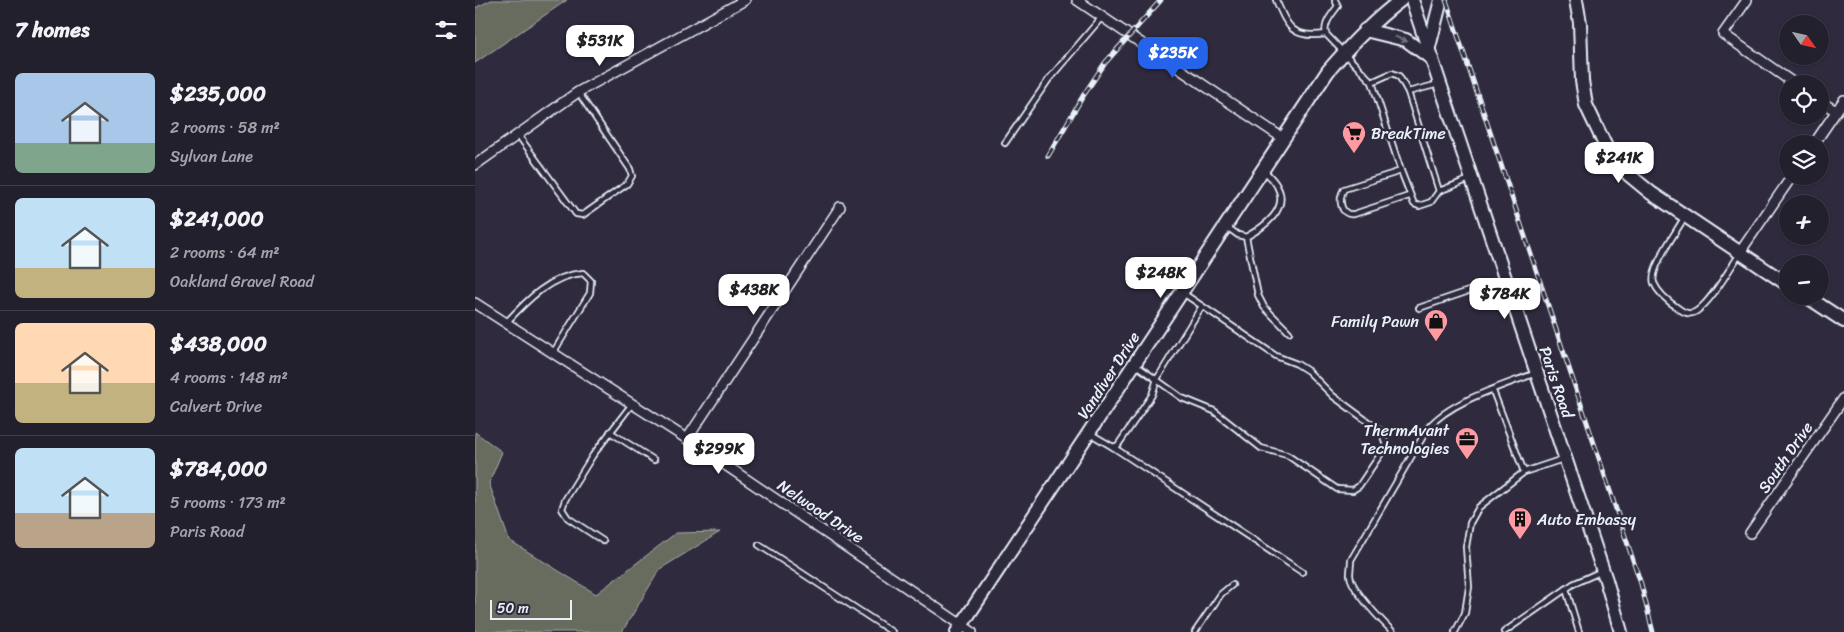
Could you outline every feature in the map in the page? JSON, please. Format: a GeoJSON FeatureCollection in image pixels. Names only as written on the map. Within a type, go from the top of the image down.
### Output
{"type":"FeatureCollection","features":[{"type":"Feature","properties":{"kind":"main road","name":"Vandiver Drive"},"geometry":{"type":"LineString","coordinates":[[959,628],[1329,71],[1378,17],[1401,0]]}},
{"type":"Feature","properties":{"kind":"main road","name":"Paris Road"},"geometry":{"type":"LineString","coordinates":[[1412,0],[1603,571],[1621,632]]}},
{"type":"Feature","properties":{"kind":"main road"},"geometry":{"type":"LineString","coordinates":[[1365,30],[1406,40],[1430,53],[1441,0]]}},
{"type":"Feature","properties":{"kind":"main road"},"geometry":{"type":"LineString","coordinates":[[1576,0],[1580,23],[1582,82],[1586,105],[1607,149],[1629,175],[1651,193],[1779,279]]}},
{"type":"Feature","properties":{"kind":"main road"},"geometry":{"type":"LineString","coordinates":[[1820,305],[1844,321]]}},
{"type":"Feature","properties":{"kind":"street"},"geometry":{"type":"LineString","coordinates":[[475,165],[578,92],[745,0]]}},
{"type":"Feature","properties":{"kind":"street"},"geometry":{"type":"LineString","coordinates":[[1077,0],[1284,139]]}},
{"type":"Feature","properties":{"kind":"street"},"geometry":{"type":"LineString","coordinates":[[1747,0],[1723,34],[1782,75]]}},
{"type":"Feature","properties":{"kind":"street"},"geometry":{"type":"LineString","coordinates":[[1820,135],[1844,100]]}},
{"type":"Feature","properties":{"kind":"street"},"geometry":{"type":"LineString","coordinates":[[1829,107],[1836,111]]}},
{"type":"Feature","properties":{"kind":"street"},"geometry":{"type":"LineString","coordinates":[[1740,252],[1786,185]]}},
{"type":"Feature","properties":{"kind":"street"},"geometry":{"type":"LineString","coordinates":[[687,439],[841,207]]}},
{"type":"Feature","properties":{"kind":"street","name":"Nelwood Drive"},"geometry":{"type":"LineString","coordinates":[[475,303],[687,439],[959,628],[972,632]]}},
{"type":"Feature","properties":{"kind":"street","name":"South Drive"},"geometry":{"type":"LineString","coordinates":[[1750,533],[1844,398]]}},
{"type":"Feature","properties":{"kind":"lane"},"geometry":{"type":"LineString","coordinates":[[1276,0],[1286,24],[1293,31],[1311,36],[1326,34]]}},
{"type":"Feature","properties":{"kind":"lane"},"geometry":{"type":"LineString","coordinates":[[1335,0],[1338,6]]}},
{"type":"Feature","properties":{"kind":"lane"},"geometry":{"type":"LineString","coordinates":[[1343,0],[1326,25],[1326,34],[1372,82],[1409,196],[1414,204],[1419,206],[1431,202],[1439,191],[1472,178]]}},
{"type":"Feature","properties":{"kind":"lane"},"geometry":{"type":"LineString","coordinates":[[1005,143],[1049,80],[1102,17]]}},
{"type":"Feature","properties":{"kind":"lane"},"geometry":{"type":"LineString","coordinates":[[1372,82],[1392,74],[1399,76],[1403,80],[1409,92],[1439,191]]}},
{"type":"Feature","properties":{"kind":"lane"},"geometry":{"type":"LineString","coordinates":[[1409,92],[1440,83]]}},
{"type":"Feature","properties":{"kind":"lane"},"geometry":{"type":"LineString","coordinates":[[518,135],[575,214],[583,215],[627,184],[632,176],[630,169],[578,92]]}},
{"type":"Feature","properties":{"kind":"lane"},"geometry":{"type":"LineString","coordinates":[[1226,226],[1239,236],[1246,237],[1276,214],[1280,205],[1281,195],[1277,185],[1263,169]]}},
{"type":"Feature","properties":{"kind":"lane"},"geometry":{"type":"LineString","coordinates":[[1401,171],[1344,189],[1340,199],[1341,206],[1350,214],[1409,196]]}},
{"type":"Feature","properties":{"kind":"lane"},"geometry":{"type":"LineString","coordinates":[[1685,216],[1656,266],[1653,276],[1654,284],[1661,294],[1683,312],[1691,314],[1703,305],[1740,252]]}},
{"type":"Feature","properties":{"kind":"lane"},"geometry":{"type":"LineString","coordinates":[[1246,237],[1258,295],[1265,307],[1289,332]]}},
{"type":"Feature","properties":{"kind":"lane"},"geometry":{"type":"LineString","coordinates":[[506,323],[522,305],[543,288],[572,274],[583,273],[591,281],[590,293],[553,353]]}},
{"type":"Feature","properties":{"kind":"lane"},"geometry":{"type":"LineString","coordinates":[[1419,308],[1505,278]]}},
{"type":"Feature","properties":{"kind":"lane"},"geometry":{"type":"LineString","coordinates":[[1134,364],[1182,398],[1214,411],[1261,448],[1287,456],[1337,489],[1353,490],[1359,486],[1386,446],[1382,432],[1333,396],[1308,371],[1297,364],[1276,356],[1182,292]]}},
{"type":"Feature","properties":{"kind":"lane"},"geometry":{"type":"LineString","coordinates":[[1113,447],[1118,445],[1152,394],[1157,379],[1202,306]]}},
{"type":"Feature","properties":{"kind":"lane"},"geometry":{"type":"LineString","coordinates":[[1393,632],[1355,587],[1350,577],[1351,560],[1432,423],[1458,405],[1537,373]]}},
{"type":"Feature","properties":{"kind":"lane"},"geometry":{"type":"LineString","coordinates":[[1493,391],[1524,472]]}},
{"type":"Feature","properties":{"kind":"lane"},"geometry":{"type":"LineString","coordinates":[[603,541],[567,518],[562,509],[574,485],[610,432],[632,404]]}},
{"type":"Feature","properties":{"kind":"lane"},"geometry":{"type":"LineString","coordinates":[[610,432],[654,460]]}},
{"type":"Feature","properties":{"kind":"lane"},"geometry":{"type":"LineString","coordinates":[[1089,433],[1302,572]]}},
{"type":"Feature","properties":{"kind":"lane"},"geometry":{"type":"LineString","coordinates":[[1455,632],[1465,613],[1469,587],[1466,547],[1470,523],[1479,507],[1524,472],[1565,458]]}},
{"type":"Feature","properties":{"kind":"lane"},"geometry":{"type":"LineString","coordinates":[[759,545],[892,632]]}},
{"type":"Feature","properties":{"kind":"lane"},"geometry":{"type":"LineString","coordinates":[[1504,632],[1573,584],[1603,571]]}},
{"type":"Feature","properties":{"kind":"lane"},"geometry":{"type":"LineString","coordinates":[[1195,632],[1221,594],[1232,585]]}},
{"type":"Feature","properties":{"kind":"lane"},"geometry":{"type":"LineString","coordinates":[[1566,590],[1579,632]]}},
{"type":"Feature","properties":{"kind":"shaded area"},"geometry":{"type":"Polygon","coordinates":[[[491,0],[567,0],[475,63],[475,8],[491,0]]]}},
{"type":"Feature","properties":{"kind":"shaded area"},"geometry":{"type":"Polygon","coordinates":[[[475,432],[502,452],[489,483],[509,540],[596,594],[676,533],[720,532],[660,569],[622,632],[475,632],[475,432]]]}},
{"type":"Feature","properties":{"kind":"railway"},"geometry":{"type":"LineString","coordinates":[[1048,156],[1083,96],[1105,63],[1161,0]]}},
{"type":"Feature","properties":{"kind":"railway"},"geometry":{"type":"LineString","coordinates":[[1446,0],[1641,584],[1653,632]]}},
{"type":"Feature","properties":{"kind":"place","name":"BreakTime"},"geometry":{"type":"Point","coordinates":[1354,154]}},
{"type":"Feature","properties":{"kind":"place","name":"Family Pawn"},"geometry":{"type":"Point","coordinates":[1436,342]}},
{"type":"Feature","properties":{"kind":"place","name":"ThermAvant Technologies"},"geometry":{"type":"Point","coordinates":[1467,460]}},
{"type":"Feature","properties":{"kind":"place","name":"Auto Embassy"},"geometry":{"type":"Point","coordinates":[1520,540]}}]}
